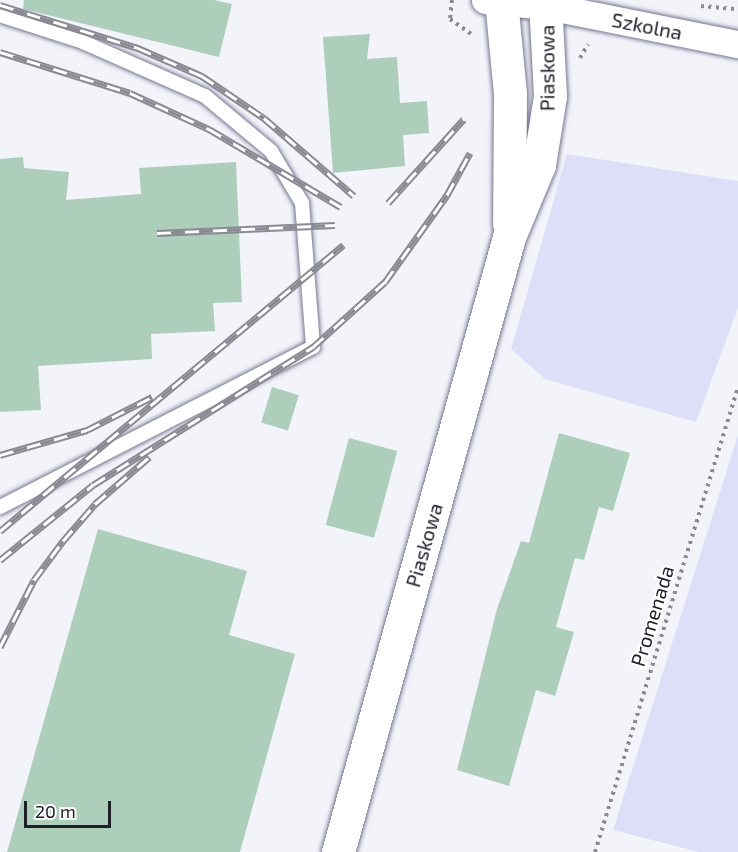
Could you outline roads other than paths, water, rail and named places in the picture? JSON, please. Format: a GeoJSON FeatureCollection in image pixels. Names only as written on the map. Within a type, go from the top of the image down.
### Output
{"type":"FeatureCollection","features":[{"type":"Feature","properties":{"kind":"main road","name":"Piaskowa"},"geometry":{"type":"LineString","coordinates":[[496,1],[510,94],[509,237]]}},
{"type":"Feature","properties":{"kind":"main road","name":"Piaskowa"},"geometry":{"type":"LineString","coordinates":[[338,852],[509,237],[544,141],[552,56],[546,3]]}},
{"type":"Feature","properties":{"kind":"street","name":"Szkolna"},"geometry":{"type":"LineString","coordinates":[[496,1],[546,3],[738,44]]}},
{"type":"Feature","properties":{"kind":"lane"},"geometry":{"type":"LineString","coordinates":[[0,15],[83,42],[205,96],[271,151],[302,203],[313,347],[0,507]]}},
{"type":"Feature","properties":{"kind":"railway"},"geometry":{"type":"LineString","coordinates":[[0,5],[138,48],[202,76],[264,118],[354,196]]}},
{"type":"Feature","properties":{"kind":"railway"},"geometry":{"type":"LineString","coordinates":[[0,52],[130,93],[209,129],[341,207]]}},
{"type":"Feature","properties":{"kind":"railway"},"geometry":{"type":"LineString","coordinates":[[388,203],[464,119]]}},
{"type":"Feature","properties":{"kind":"railway"},"geometry":{"type":"LineString","coordinates":[[0,560],[93,485],[313,347],[385,282],[447,195],[470,153]]}},
{"type":"Feature","properties":{"kind":"railway"},"geometry":{"type":"LineString","coordinates":[[157,233],[335,225]]}},
{"type":"Feature","properties":{"kind":"railway"},"geometry":{"type":"LineString","coordinates":[[0,531],[343,245]]}},
{"type":"Feature","properties":{"kind":"railway"},"geometry":{"type":"LineString","coordinates":[[0,455],[87,430],[152,397]]}},
{"type":"Feature","properties":{"kind":"railway"},"geometry":{"type":"LineString","coordinates":[[0,647],[34,580],[63,541],[95,504],[149,457]]}}]}
